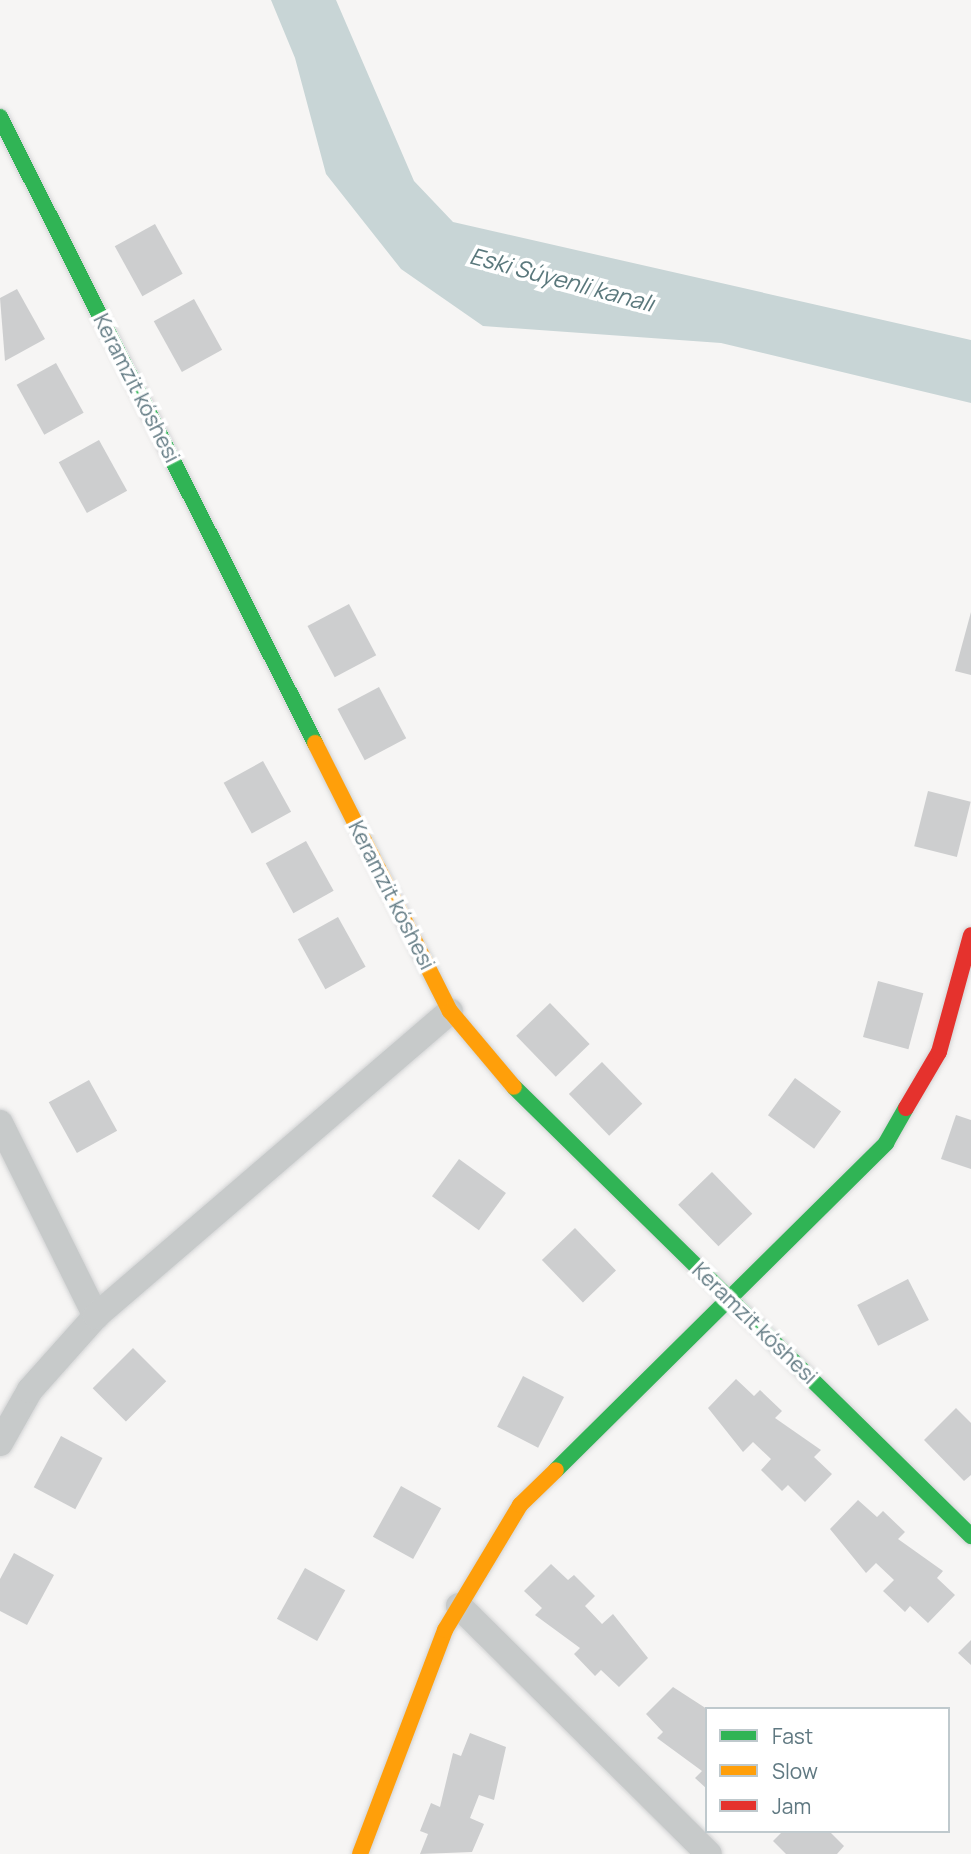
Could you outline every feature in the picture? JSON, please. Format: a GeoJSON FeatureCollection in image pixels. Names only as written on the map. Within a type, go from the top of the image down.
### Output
{"type":"FeatureCollection","features":[{"type":"Feature","properties":{"kind":"street","name":"Keramzit kóshesi"},"geometry":{"type":"LineString","coordinates":[[0,117],[450,1011],[490,1063],[971,1536]]}},
{"type":"Feature","properties":{"kind":"street"},"geometry":{"type":"LineString","coordinates":[[360,1854],[459,1606],[520,1505],[731,1300],[886,1143],[939,1052],[971,935]]}},
{"type":"Feature","properties":{"kind":"street"},"geometry":{"type":"LineString","coordinates":[[0,1443],[30,1390],[96,1316],[450,1011]]}},
{"type":"Feature","properties":{"kind":"street"},"geometry":{"type":"LineString","coordinates":[[0,1123],[96,1316]]}},
{"type":"Feature","properties":{"kind":"street"},"geometry":{"type":"LineString","coordinates":[[459,1606],[709,1854]]}},
{"type":"Feature","properties":{"kind":"water","name":"Eski Súyenli kanalı"},"geometry":{"type":"Polygon","coordinates":[[[271,0],[336,0],[414,181],[453,222],[971,340],[971,403],[721,343],[483,326],[401,269],[326,174],[295,58],[271,0]]]}},
{"type":"Feature","properties":{"kind":"building"},"geometry":{"type":"Polygon","coordinates":[[[155,224],[183,274],[142,296],[115,246],[155,224]]]}},
{"type":"Feature","properties":{"kind":"building"},"geometry":{"type":"Polygon","coordinates":[[[17,289],[45,339],[5,361],[0,298],[17,289]]]}},
{"type":"Feature","properties":{"kind":"building"},"geometry":{"type":"Polygon","coordinates":[[[194,299],[222,350],[182,372],[154,321],[194,299]]]}},
{"type":"Feature","properties":{"kind":"building"},"geometry":{"type":"Polygon","coordinates":[[[56,363],[84,413],[44,435],[17,385],[56,363]]]}},
{"type":"Feature","properties":{"kind":"building"},"geometry":{"type":"Polygon","coordinates":[[[99,440],[127,491],[87,513],[59,462],[99,440]]]}},
{"type":"Feature","properties":{"kind":"building"},"geometry":{"type":"Polygon","coordinates":[[[349,604],[376,655],[335,677],[308,626],[349,604]]]}},
{"type":"Feature","properties":{"kind":"building"},"geometry":{"type":"Polygon","coordinates":[[[971,612],[971,675],[955,671],[971,612]]]}},
{"type":"Feature","properties":{"kind":"building"},"geometry":{"type":"Polygon","coordinates":[[[379,687],[406,738],[365,760],[338,709],[379,687]]]}},
{"type":"Feature","properties":{"kind":"building"},"geometry":{"type":"Polygon","coordinates":[[[263,761],[291,812],[252,834],[224,783],[263,761]]]}},
{"type":"Feature","properties":{"kind":"building"},"geometry":{"type":"Polygon","coordinates":[[[928,791],[971,802],[957,857],[914,846],[928,791]]]}},
{"type":"Feature","properties":{"kind":"building"},"geometry":{"type":"Polygon","coordinates":[[[306,841],[334,891],[293,913],[266,863],[306,841]]]}},
{"type":"Feature","properties":{"kind":"building"},"geometry":{"type":"Polygon","coordinates":[[[338,917],[366,967],[325,989],[298,939],[338,917]]]}},
{"type":"Feature","properties":{"kind":"building"},"geometry":{"type":"Polygon","coordinates":[[[878,981],[923,993],[908,1049],[863,1037],[878,981]]]}},
{"type":"Feature","properties":{"kind":"building"},"geometry":{"type":"Polygon","coordinates":[[[550,1003],[590,1044],[556,1077],[516,1036],[550,1003]]]}},
{"type":"Feature","properties":{"kind":"building"},"geometry":{"type":"Polygon","coordinates":[[[602,1062],[642,1104],[609,1136],[569,1094],[602,1062]]]}},
{"type":"Feature","properties":{"kind":"building"},"geometry":{"type":"Polygon","coordinates":[[[795,1078],[841,1112],[814,1149],[768,1115],[795,1078]]]}},
{"type":"Feature","properties":{"kind":"building"},"geometry":{"type":"Polygon","coordinates":[[[89,1080],[117,1131],[77,1153],[49,1102],[89,1080]]]}},
{"type":"Feature","properties":{"kind":"building"},"geometry":{"type":"Polygon","coordinates":[[[956,1115],[971,1120],[971,1169],[941,1159],[956,1115]]]}},
{"type":"Feature","properties":{"kind":"building"},"geometry":{"type":"Polygon","coordinates":[[[459,1159],[506,1193],[479,1230],[432,1196],[459,1159]]]}},
{"type":"Feature","properties":{"kind":"building"},"geometry":{"type":"Polygon","coordinates":[[[712,1172],[752,1214],[718,1246],[678,1205],[712,1172]]]}},
{"type":"Feature","properties":{"kind":"building"},"geometry":{"type":"Polygon","coordinates":[[[575,1228],[616,1270],[583,1302],[542,1260],[575,1228]]]}},
{"type":"Feature","properties":{"kind":"building"},"geometry":{"type":"Polygon","coordinates":[[[908,1279],[929,1320],[878,1346],[857,1305],[908,1279]]]}},
{"type":"Feature","properties":{"kind":"building"},"geometry":{"type":"Polygon","coordinates":[[[133,1348],[166,1381],[126,1422],[93,1388],[133,1348]]]}},
{"type":"Feature","properties":{"kind":"building"},"geometry":{"type":"Polygon","coordinates":[[[523,1376],[564,1397],[538,1448],[497,1427],[523,1376]]]}},
{"type":"Feature","properties":{"kind":"building"},"geometry":{"type":"Polygon","coordinates":[[[736,1379],[754,1396],[760,1390],[782,1411],[775,1418],[821,1450],[814,1457],[832,1474],[805,1502],[788,1485],[782,1491],[761,1470],[771,1459],[753,1442],[743,1452],[708,1408],[736,1379]]]}},
{"type":"Feature","properties":{"kind":"building"},"geometry":{"type":"Polygon","coordinates":[[[956,1408],[971,1423],[971,1475],[964,1481],[924,1440],[956,1408]]]}},
{"type":"Feature","properties":{"kind":"building"},"geometry":{"type":"Polygon","coordinates":[[[61,1436],[102,1458],[75,1509],[34,1487],[61,1436]]]}},
{"type":"Feature","properties":{"kind":"building"},"geometry":{"type":"Polygon","coordinates":[[[401,1486],[441,1508],[413,1559],[373,1537],[401,1486]]]}},
{"type":"Feature","properties":{"kind":"building"},"geometry":{"type":"Polygon","coordinates":[[[858,1500],[877,1517],[883,1511],[905,1532],[898,1539],[943,1571],[937,1578],[955,1595],[928,1623],[910,1606],[905,1612],[883,1591],[894,1580],[876,1563],[866,1573],[830,1529],[858,1500]]]}},
{"type":"Feature","properties":{"kind":"building"},"geometry":{"type":"Polygon","coordinates":[[[14,1553],[54,1575],[27,1625],[0,1611],[0,1579],[14,1553]]]}},
{"type":"Feature","properties":{"kind":"building"},"geometry":{"type":"Polygon","coordinates":[[[551,1564],[568,1580],[574,1575],[595,1596],[585,1606],[602,1624],[613,1614],[648,1658],[619,1687],[601,1670],[595,1676],[574,1654],[580,1648],[535,1615],[542,1608],[524,1591],[551,1564]]]}},
{"type":"Feature","properties":{"kind":"building"},"geometry":{"type":"Polygon","coordinates":[[[305,1568],[345,1590],[317,1641],[277,1619],[305,1568]]]}},
{"type":"Feature","properties":{"kind":"building"},"geometry":{"type":"Polygon","coordinates":[[[971,1640],[971,1665],[958,1653],[971,1640]]]}},
{"type":"Feature","properties":{"kind":"building"},"geometry":{"type":"Polygon","coordinates":[[[673,1687],[705,1708],[705,1787],[695,1778],[702,1771],[657,1738],[663,1732],[646,1714],[673,1687]]]}},
{"type":"Feature","properties":{"kind":"building"},"geometry":{"type":"Polygon","coordinates":[[[470,1733],[506,1747],[494,1800],[479,1795],[470,1818],[484,1824],[472,1852],[420,1854],[428,1834],[420,1831],[431,1803],[440,1807],[453,1753],[461,1756],[470,1733]]]}},
{"type":"Feature","properties":{"kind":"building"},"geometry":{"type":"Polygon","coordinates":[[[781,1833],[831,1833],[844,1846],[837,1854],[786,1854],[773,1841],[781,1833]]]}},
{"type":"Feature","properties":{"kind":"traffic: fast"},"geometry":{"type":"LineString","coordinates":[[0,117],[315,743]]}},
{"type":"Feature","properties":{"kind":"traffic: fast"},"geometry":{"type":"LineString","coordinates":[[514,1087],[971,1536]]}},
{"type":"Feature","properties":{"kind":"traffic: fast"},"geometry":{"type":"LineString","coordinates":[[556,1470],[886,1143],[906,1108]]}},
{"type":"Feature","properties":{"kind":"traffic: slow"},"geometry":{"type":"LineString","coordinates":[[315,743],[450,1011],[514,1087]]}},
{"type":"Feature","properties":{"kind":"traffic: slow"},"geometry":{"type":"LineString","coordinates":[[360,1854],[445,1630],[520,1505],[556,1470]]}},
{"type":"Feature","properties":{"kind":"traffic: jam"},"geometry":{"type":"LineString","coordinates":[[906,1108],[939,1052],[971,935]]}}]}
